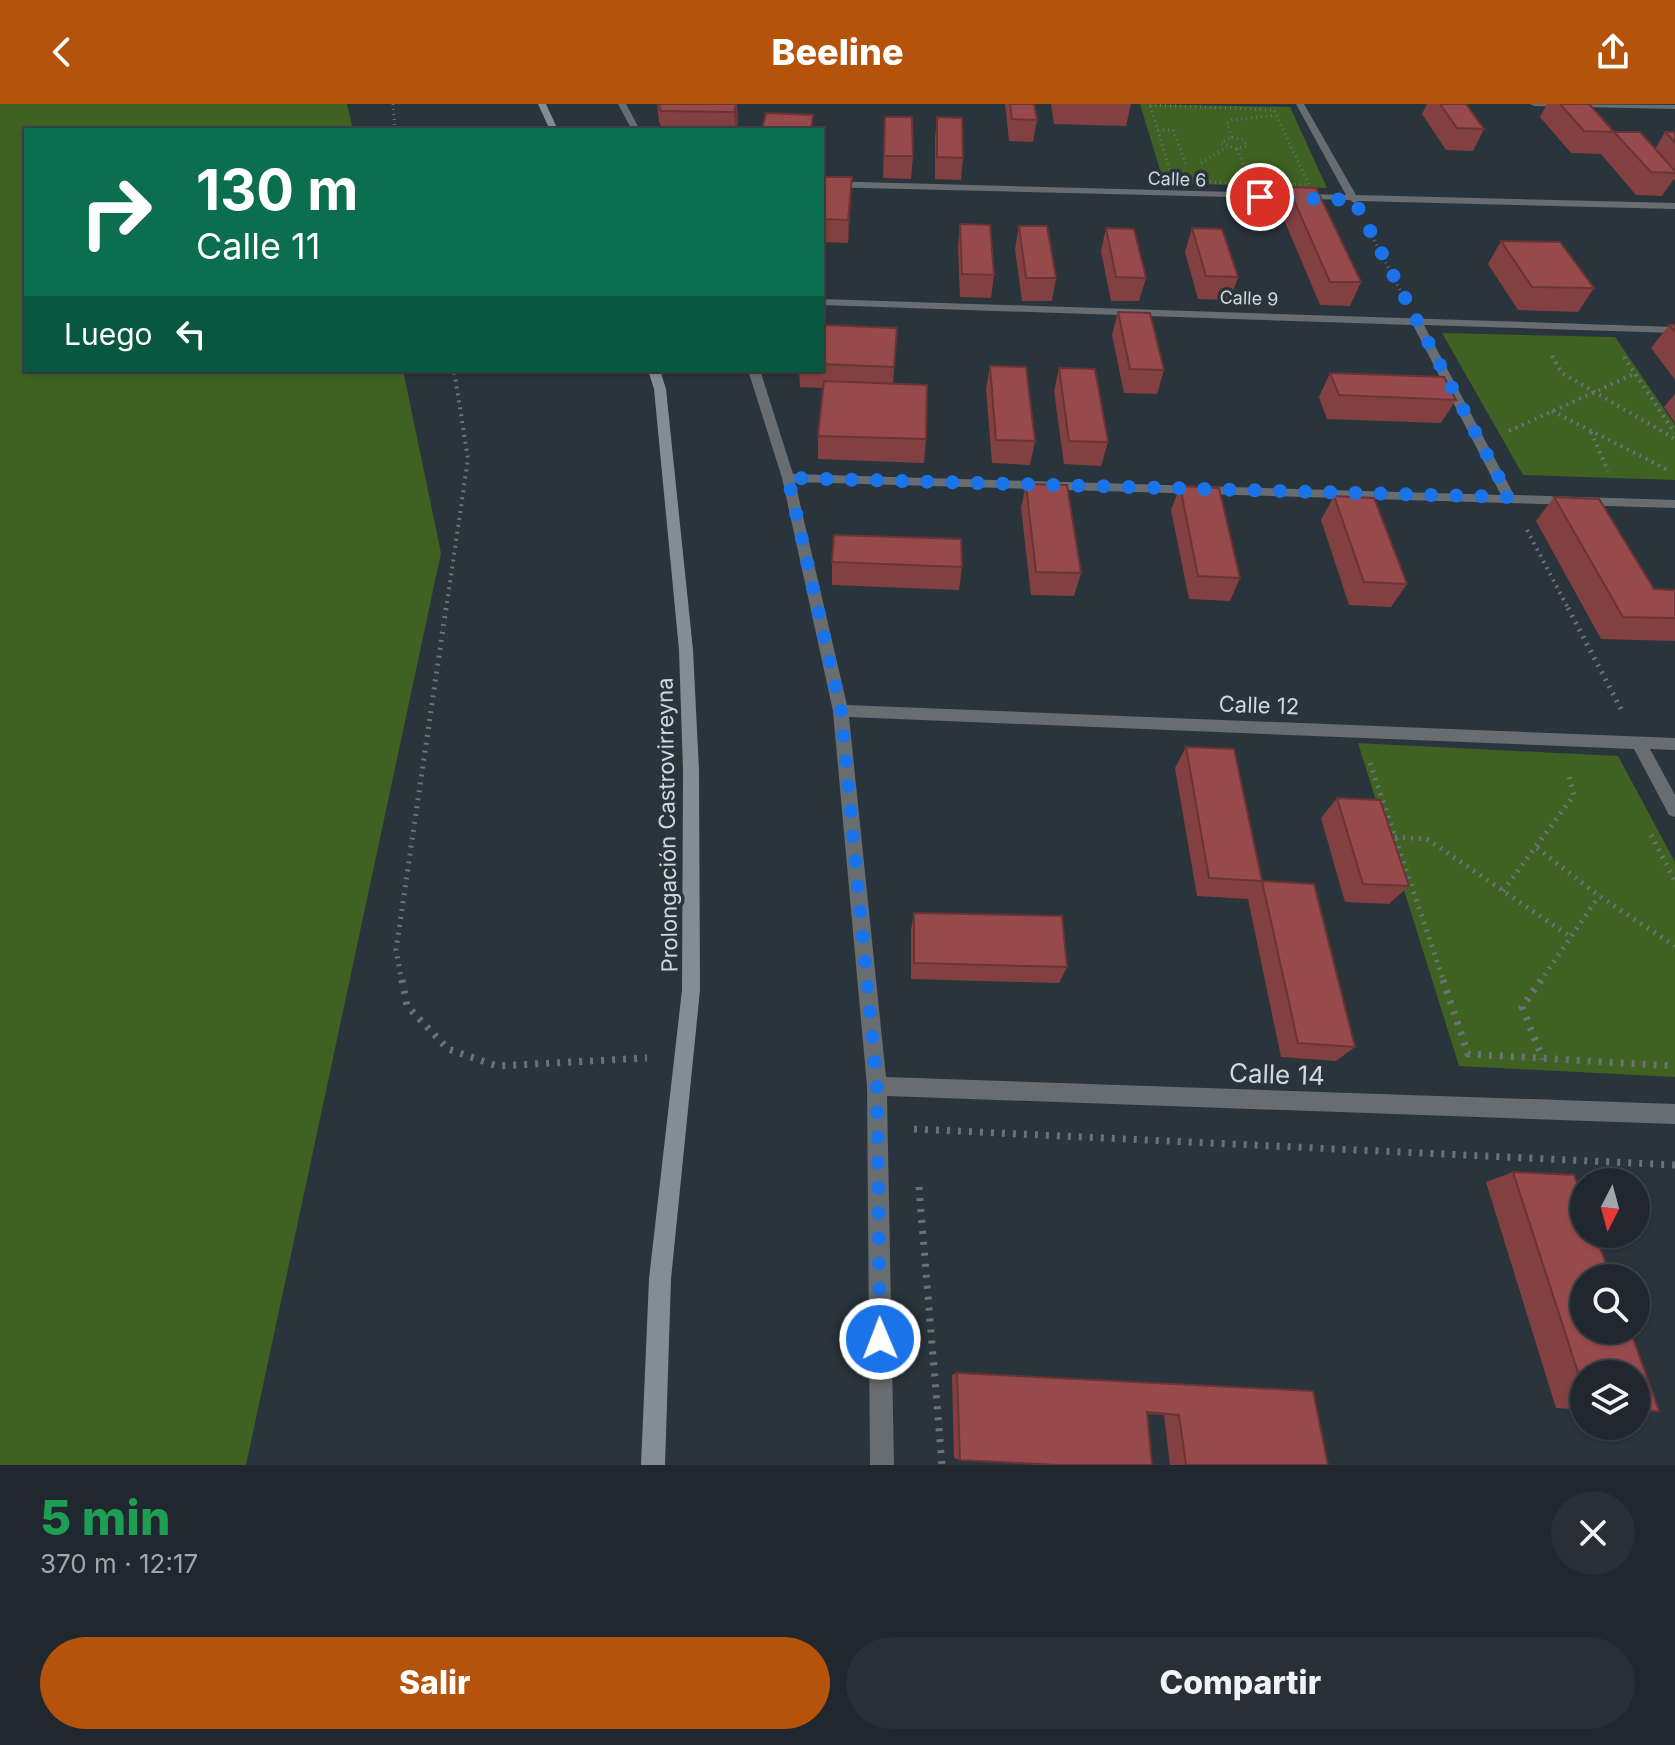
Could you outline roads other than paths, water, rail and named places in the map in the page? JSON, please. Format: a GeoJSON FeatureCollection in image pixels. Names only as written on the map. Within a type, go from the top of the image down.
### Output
{"type":"FeatureCollection","features":[{"type":"Feature","properties":{"kind":"main road"},"geometry":{"type":"LineString","coordinates":[[542,104],[553,128]]}},
{"type":"Feature","properties":{"kind":"main road","name":"Prolongación Castrovirreyna"},"geometry":{"type":"LineString","coordinates":[[653,1465],[660,1279],[691,990],[690,740],[686,650],[660,389],[655,372]]}},
{"type":"Feature","properties":{"kind":"street"},"geometry":{"type":"LineString","coordinates":[[622,104],[635,128]]}},
{"type":"Feature","properties":{"kind":"street"},"geometry":{"type":"LineString","coordinates":[[1300,104],[1354,200]]}},
{"type":"Feature","properties":{"kind":"street"},"geometry":{"type":"LineString","coordinates":[[1534,104],[1675,107]]}},
{"type":"Feature","properties":{"kind":"street","name":"Calle 6"},"geometry":{"type":"LineString","coordinates":[[824,184],[1675,206]]}},
{"type":"Feature","properties":{"kind":"street","name":"Calle 9"},"geometry":{"type":"LineString","coordinates":[[824,302],[1675,330]]}},
{"type":"Feature","properties":{"kind":"street"},"geometry":{"type":"LineString","coordinates":[[1417,322],[1509,497]]}},
{"type":"Feature","properties":{"kind":"street"},"geometry":{"type":"LineString","coordinates":[[755,372],[788,478],[841,711],[877,1086],[882,1465]]}},
{"type":"Feature","properties":{"kind":"street"},"geometry":{"type":"LineString","coordinates":[[788,478],[1675,504]]}},
{"type":"Feature","properties":{"kind":"street","name":"Calle 12"},"geometry":{"type":"LineString","coordinates":[[841,711],[1675,744]]}},
{"type":"Feature","properties":{"kind":"street"},"geometry":{"type":"LineString","coordinates":[[1638,742],[1675,810]]}},
{"type":"Feature","properties":{"kind":"street","name":"Calle 14"},"geometry":{"type":"LineString","coordinates":[[877,1086],[1675,1114]]}}]}
